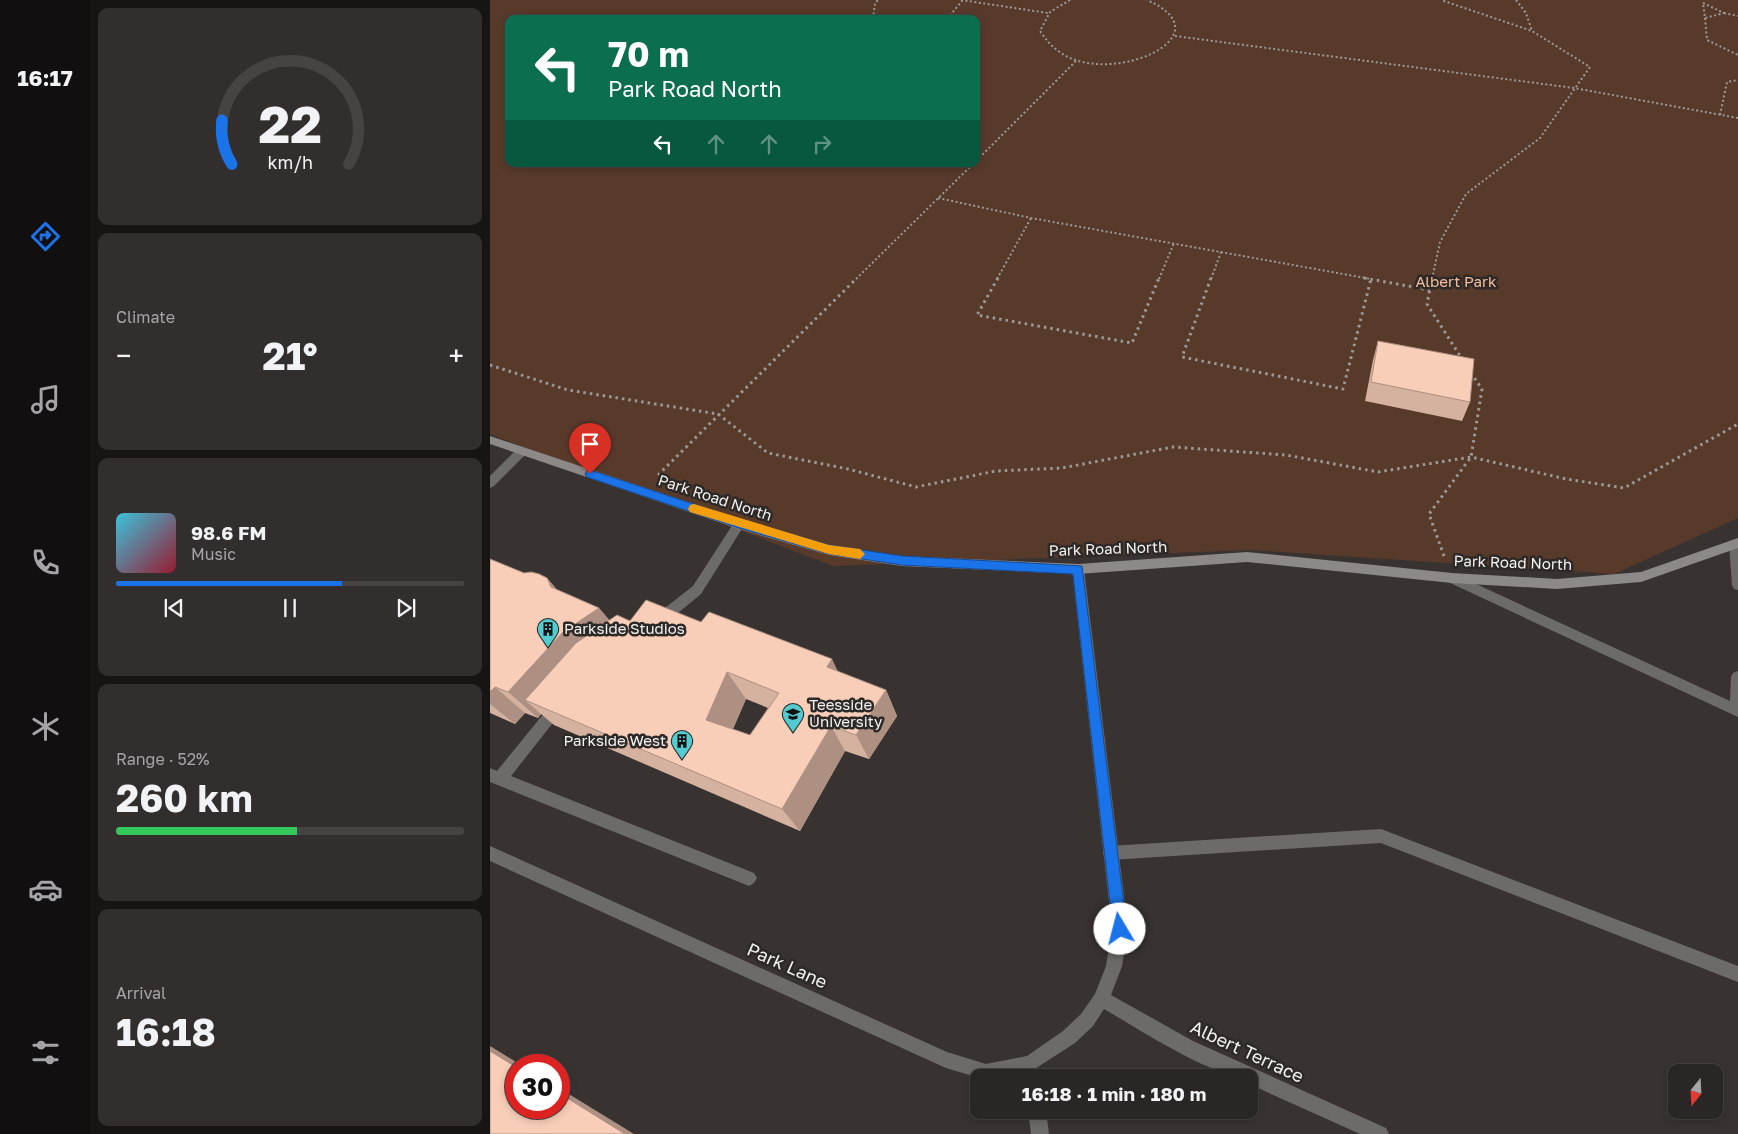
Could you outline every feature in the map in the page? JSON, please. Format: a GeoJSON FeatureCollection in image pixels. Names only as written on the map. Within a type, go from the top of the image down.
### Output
{"type":"FeatureCollection","features":[{"type":"Feature","properties":{"kind":"street","name":"Park Road North"},"geometry":{"type":"LineString","coordinates":[[490,440],[739,524],[829,550],[902,560],[1078,569],[1247,557],[1452,578],[1557,584],[1641,577],[1737,544]]}},
{"type":"Feature","properties":{"kind":"street"},"geometry":{"type":"LineString","coordinates":[[490,483],[522,451]]}},
{"type":"Feature","properties":{"kind":"street"},"geometry":{"type":"LineString","coordinates":[[648,628],[677,608],[697,590],[739,524]]}},
{"type":"Feature","properties":{"kind":"street"},"geometry":{"type":"LineString","coordinates":[[1737,544],[1738,586]]}},
{"type":"Feature","properties":{"kind":"street","name":"Park Lane"},"geometry":{"type":"LineString","coordinates":[[1033,1069],[1087,1020],[1101,999],[1114,966],[1120,929],[1078,569]]}},
{"type":"Feature","properties":{"kind":"street"},"geometry":{"type":"LineString","coordinates":[[1452,578],[1737,711],[1738,677]]}},
{"type":"Feature","properties":{"kind":"street"},"geometry":{"type":"LineString","coordinates":[[568,694],[495,776],[749,878]]}},
{"type":"Feature","properties":{"kind":"street"},"geometry":{"type":"LineString","coordinates":[[1110,853],[1381,836],[1738,974]]}},
{"type":"Feature","properties":{"kind":"street","name":"Park Lane"},"geometry":{"type":"LineString","coordinates":[[490,853],[946,1060],[976,1069]]}},
{"type":"Feature","properties":{"kind":"street","name":"Albert Terrace"},"geometry":{"type":"LineString","coordinates":[[1101,999],[1187,1047],[1380,1134]]}},
{"type":"Feature","properties":{"kind":"street"},"geometry":{"type":"LineString","coordinates":[[1038,1119],[1040,1134]]}},
{"type":"Feature","properties":{"kind":"path"},"geometry":{"type":"LineString","coordinates":[[874,15],[875,3],[878,0]]}},
{"type":"Feature","properties":{"kind":"path"},"geometry":{"type":"LineString","coordinates":[[950,15],[962,0],[1048,13]]}},
{"type":"Feature","properties":{"kind":"path"},"geometry":{"type":"LineString","coordinates":[[991,0],[992,4]]}},
{"type":"Feature","properties":{"kind":"path"},"geometry":{"type":"LineString","coordinates":[[1070,0],[1056,6],[1048,13],[1040,32],[1046,44],[1060,54],[1076,61],[1100,64],[1124,63],[1147,58],[1164,49],[1175,36],[1176,24],[1168,12],[1147,0]]}},
{"type":"Feature","properties":{"kind":"path"},"geometry":{"type":"LineString","coordinates":[[1441,0],[1532,32],[1590,67],[1540,138],[1466,194],[1440,242],[1427,304],[1482,390],[1471,457],[1429,514],[1452,578]]}},
{"type":"Feature","properties":{"kind":"path"},"geometry":{"type":"LineString","coordinates":[[1516,0],[1526,13],[1532,32]]}},
{"type":"Feature","properties":{"kind":"path"},"geometry":{"type":"LineString","coordinates":[[1703,1],[1724,13],[1738,16]]}},
{"type":"Feature","properties":{"kind":"path"},"geometry":{"type":"LineString","coordinates":[[1703,1],[1707,40],[1738,54]]}},
{"type":"Feature","properties":{"kind":"path"},"geometry":{"type":"LineString","coordinates":[[1705,18],[1724,13]]}},
{"type":"Feature","properties":{"kind":"path"},"geometry":{"type":"LineString","coordinates":[[1175,36],[1574,88],[1738,118]]}},
{"type":"Feature","properties":{"kind":"path"},"geometry":{"type":"LineString","coordinates":[[980,157],[1076,61]]}},
{"type":"Feature","properties":{"kind":"path"},"geometry":{"type":"LineString","coordinates":[[1720,115],[1727,82],[1738,80]]}},
{"type":"Feature","properties":{"kind":"path"},"geometry":{"type":"LineString","coordinates":[[641,491],[970,167]]}},
{"type":"Feature","properties":{"kind":"path"},"geometry":{"type":"LineString","coordinates":[[938,198],[1030,218],[1430,290]]}},
{"type":"Feature","properties":{"kind":"path"},"geometry":{"type":"LineString","coordinates":[[1030,218],[977,315],[1132,343],[1174,244]]}},
{"type":"Feature","properties":{"kind":"path"},"geometry":{"type":"LineString","coordinates":[[1221,252],[1182,357],[1343,389],[1371,279]]}},
{"type":"Feature","properties":{"kind":"path"},"geometry":{"type":"LineString","coordinates":[[490,365],[568,390],[718,414],[768,453],[848,469],[916,487],[996,471],[1062,468],[1173,447],[1286,455],[1378,472],[1471,457],[1566,479],[1624,488],[1738,424]]}},
{"type":"Feature","properties":{"kind":"green space","name":"Albert Park"},"geometry":{"type":"Polygon","coordinates":[[[490,0],[1738,0],[1738,518],[1614,574],[1251,550],[833,566],[490,434],[490,0]]]}},
{"type":"Feature","properties":{"kind":"building"},"geometry":{"type":"Polygon","coordinates":[[[1378,341],[1474,359],[1470,402],[1371,382],[1378,341]]]}},
{"type":"Feature","properties":{"kind":"building"},"geometry":{"type":"Polygon","coordinates":[[[490,559],[524,573],[539,574],[547,578],[551,587],[599,608],[563,632],[508,692],[495,687],[490,692],[490,559]]]}},
{"type":"Feature","properties":{"kind":"building"},"geometry":{"type":"Polygon","coordinates":[[[646,600],[701,622],[709,612],[832,659],[827,667],[886,690],[856,735],[831,726],[782,809],[525,700],[576,643],[617,615],[630,621],[646,600]],[[727,672],[706,720],[750,735],[779,693],[727,672]]]}},
{"type":"Feature","properties":{"kind":"building"},"geometry":{"type":"Polygon","coordinates":[[[490,1051],[505,1060],[505,1119],[570,1119],[570,1100],[625,1134],[490,1134],[490,1051]]]}},
{"type":"Feature","properties":{"kind":"slow traffic"},"geometry":{"type":"LineString","coordinates":[[694,509],[829,550],[860,554]]}},
{"type":"Feature","properties":{"kind":"place","name":"Parkside Studios"},"geometry":{"type":"Point","coordinates":[548,648]}},
{"type":"Feature","properties":{"kind":"place","name":"Teesside University"},"geometry":{"type":"Point","coordinates":[793,733]}},
{"type":"Feature","properties":{"kind":"place","name":"Parkside West"},"geometry":{"type":"Point","coordinates":[682,760]}},
{"type":"Feature","properties":{"kind":"route"},"geometry":{"type":"LineString","coordinates":[[590,474],[739,524],[829,550],[902,560],[1078,569],[1120,929]]}}]}
